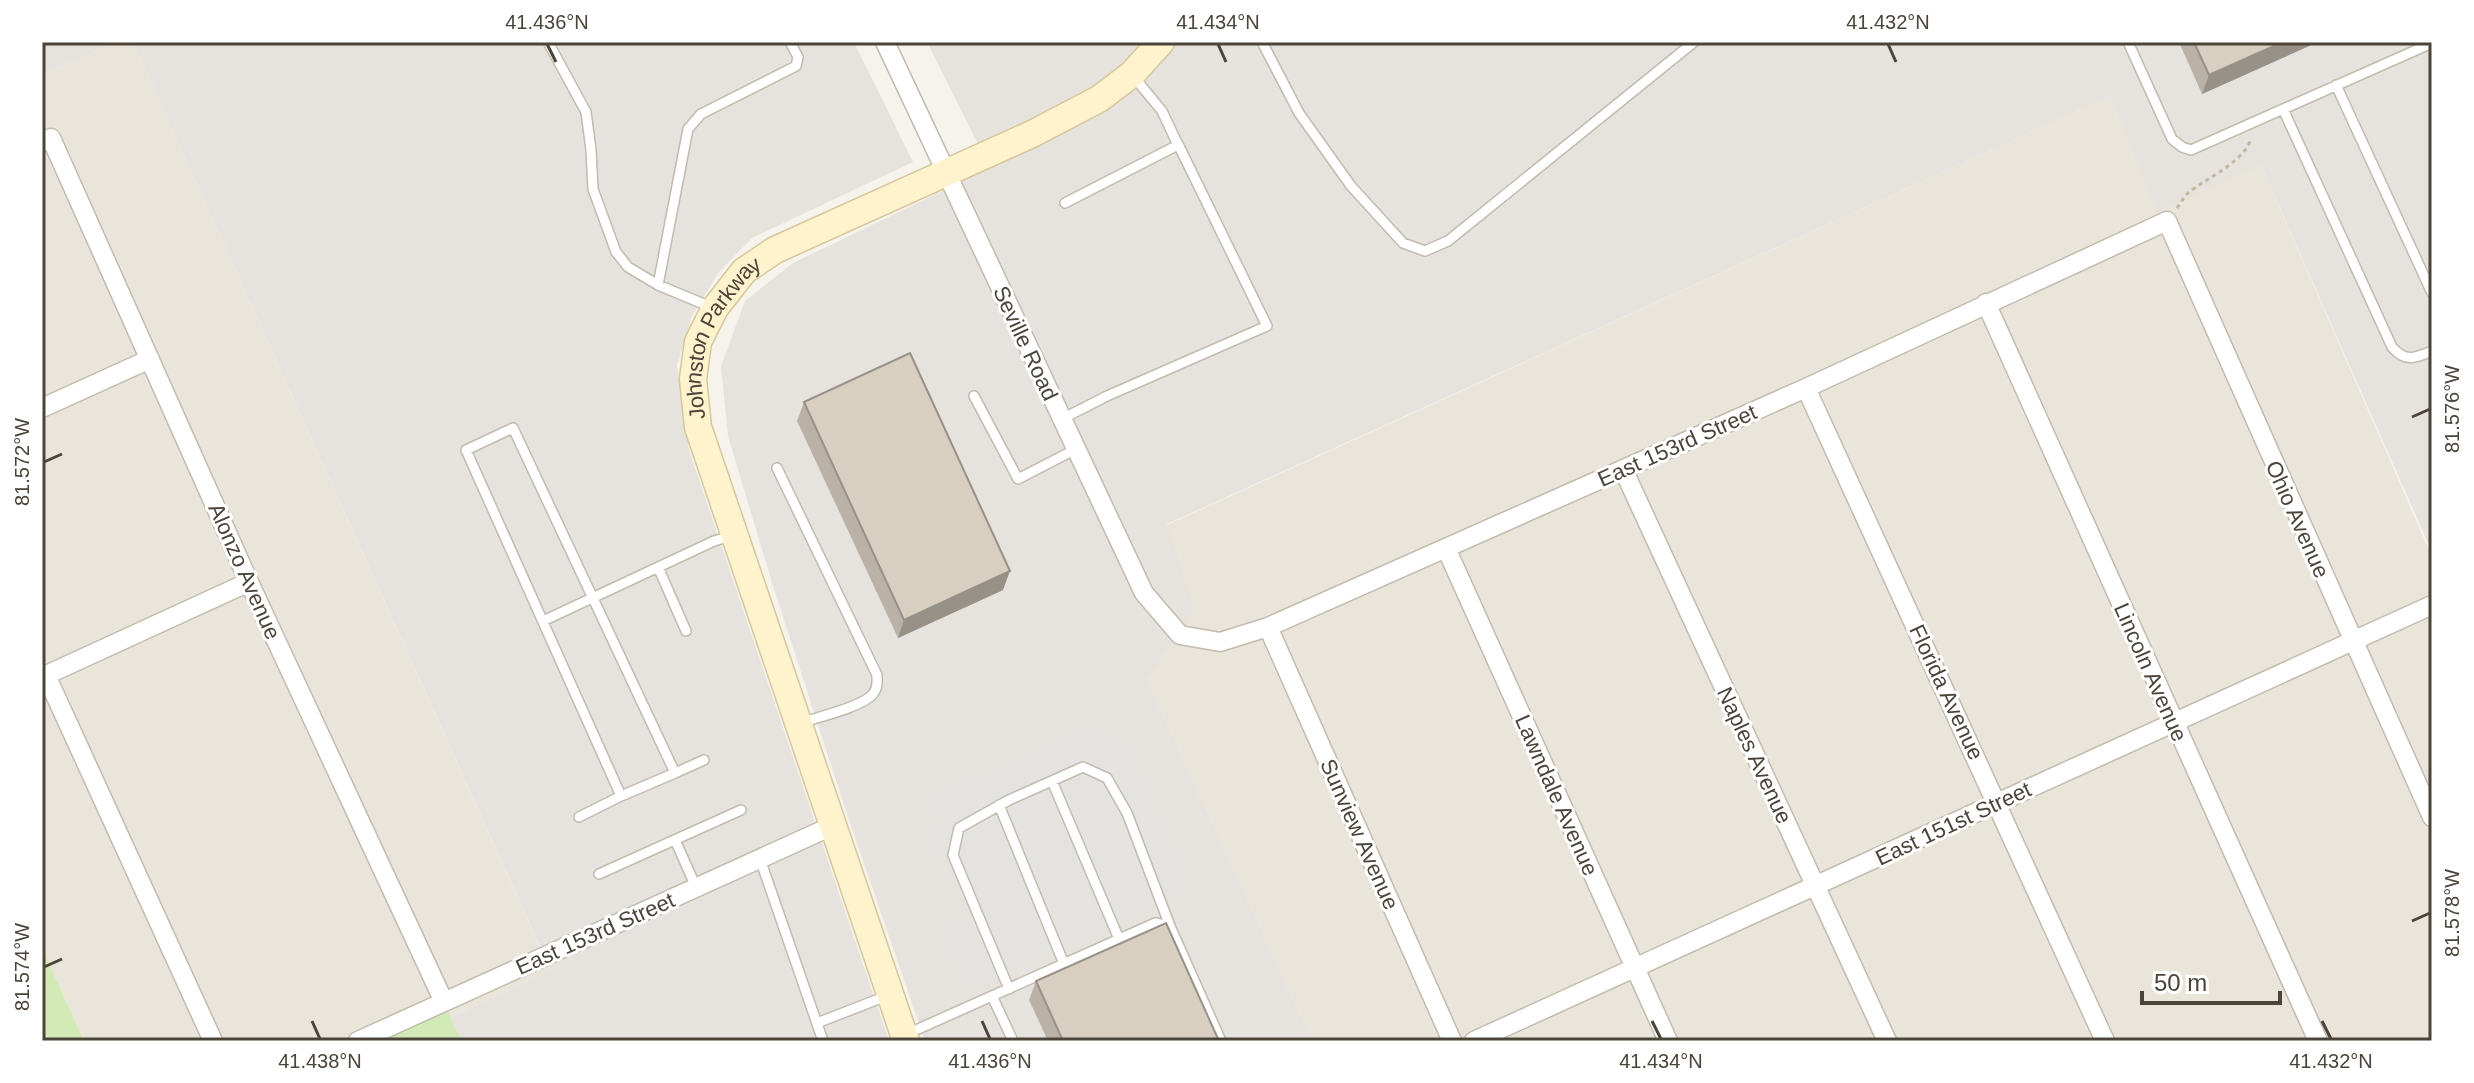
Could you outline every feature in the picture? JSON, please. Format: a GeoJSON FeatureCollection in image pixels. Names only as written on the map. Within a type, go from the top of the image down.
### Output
{"type":"FeatureCollection","features":[{"type":"Feature","properties":{"kind":"street","name":"Seville Road"},"geometry":{"type":"LineString","coordinates":[[885,42],[1144,593],[1180,635]]}},
{"type":"Feature","properties":{"kind":"street","name":"Johnston Parkway"},"geometry":{"type":"LineString","coordinates":[[905,1038],[698,427],[693,379],[698,342],[715,308],[744,271],[775,250],[1032,134],[1099,99],[1132,74],[1161,42]]}},
{"type":"Feature","properties":{"kind":"street","name":"Alonzo Avenue"},"geometry":{"type":"LineString","coordinates":[[46,140],[150,359],[249,582],[444,1002]]}},
{"type":"Feature","properties":{"kind":"street","name":"East 153rd Street"},"geometry":{"type":"LineString","coordinates":[[1180,635],[1220,642],[1268,627],[1806,388],[2171,216]]}},
{"type":"Feature","properties":{"kind":"street","name":"Ohio Avenue"},"geometry":{"type":"LineString","coordinates":[[2171,216],[2352,641],[2432,817]]}},
{"type":"Feature","properties":{"kind":"street","name":"Lincoln Avenue"},"geometry":{"type":"LineString","coordinates":[[1986,303],[2318,1041]]}},
{"type":"Feature","properties":{"kind":"street"},"geometry":{"type":"LineString","coordinates":[[42,408],[150,359]]}},
{"type":"Feature","properties":{"kind":"street","name":"Florida Avenue"},"geometry":{"type":"LineString","coordinates":[[1806,388],[2105,1041]]}},
{"type":"Feature","properties":{"kind":"street","name":"Naples Avenue"},"geometry":{"type":"LineString","coordinates":[[1623,469],[1887,1041]]}},
{"type":"Feature","properties":{"kind":"street","name":"Lawndale Avenue"},"geometry":{"type":"LineString","coordinates":[[1446,548],[1668,1041]]}},
{"type":"Feature","properties":{"kind":"street"},"geometry":{"type":"LineString","coordinates":[[213,1041],[44,676],[249,582]]}},
{"type":"Feature","properties":{"kind":"street","name":"East 151st Street"},"geometry":{"type":"LineString","coordinates":[[1474,1041],[2432,605]]}},
{"type":"Feature","properties":{"kind":"street","name":"Sunview Avenue"},"geometry":{"type":"LineString","coordinates":[[1268,627],[1452,1041]]}},
{"type":"Feature","properties":{"kind":"street","name":"East 153rd Street"},"geometry":{"type":"LineString","coordinates":[[358,1041],[832,826]]}},
{"type":"Feature","properties":{"kind":"lane"},"geometry":{"type":"LineString","coordinates":[[548,42],[586,112],[593,189],[616,252],[628,267],[658,285],[715,308]]}},
{"type":"Feature","properties":{"kind":"lane"},"geometry":{"type":"LineString","coordinates":[[658,285],[688,129],[701,114],[796,66],[798,57],[790,42]]}},
{"type":"Feature","properties":{"kind":"lane"},"geometry":{"type":"LineString","coordinates":[[1262,42],[1299,113],[1351,186],[1403,243],[1425,251],[1448,241],[1694,42]]}},
{"type":"Feature","properties":{"kind":"lane"},"geometry":{"type":"LineString","coordinates":[[2128,42],[2172,139],[2191,150],[2432,43]]}},
{"type":"Feature","properties":{"kind":"lane"},"geometry":{"type":"LineString","coordinates":[[1062,419],[1267,326],[1162,111],[1132,74]]}},
{"type":"Feature","properties":{"kind":"lane"},"geometry":{"type":"LineString","coordinates":[[2336,85],[2432,293]]}},
{"type":"Feature","properties":{"kind":"lane"},"geometry":{"type":"LineString","coordinates":[[2283,109],[2392,347],[2403,358],[2410,360],[2432,351]]}},
{"type":"Feature","properties":{"kind":"lane"},"geometry":{"type":"LineString","coordinates":[[1065,203],[1178,144]]}},
{"type":"Feature","properties":{"kind":"lane"},"geometry":{"type":"LineString","coordinates":[[974,396],[1018,479],[1076,449]]}},
{"type":"Feature","properties":{"kind":"lane"},"geometry":{"type":"LineString","coordinates":[[621,796],[466,450],[513,428],[675,773]]}},
{"type":"Feature","properties":{"kind":"lane"},"geometry":{"type":"LineString","coordinates":[[777,468],[877,675],[877,685],[872,695],[863,701],[797,724]]}},
{"type":"Feature","properties":{"kind":"lane"},"geometry":{"type":"LineString","coordinates":[[543,621],[714,541],[734,535]]}},
{"type":"Feature","properties":{"kind":"lane"},"geometry":{"type":"LineString","coordinates":[[658,567],[686,631]]}},
{"type":"Feature","properties":{"kind":"lane"},"geometry":{"type":"LineString","coordinates":[[579,817],[704,760]]}},
{"type":"Feature","properties":{"kind":"lane"},"geometry":{"type":"LineString","coordinates":[[1009,989],[953,855],[959,828],[999,805],[1083,767],[1107,778],[1127,813],[1170,926],[1221,1041]]}},
{"type":"Feature","properties":{"kind":"lane"},"geometry":{"type":"LineString","coordinates":[[1052,781],[1119,939]]}},
{"type":"Feature","properties":{"kind":"lane"},"geometry":{"type":"LineString","coordinates":[[999,805],[1064,964]]}},
{"type":"Feature","properties":{"kind":"lane"},"geometry":{"type":"LineString","coordinates":[[599,874],[741,810]]}},
{"type":"Feature","properties":{"kind":"lane"},"geometry":{"type":"LineString","coordinates":[[675,840],[696,887]]}},
{"type":"Feature","properties":{"kind":"lane"},"geometry":{"type":"LineString","coordinates":[[759,859],[823,1041]]}},
{"type":"Feature","properties":{"kind":"lane"},"geometry":{"type":"LineString","coordinates":[[905,1038],[1155,923],[1170,926]]}},
{"type":"Feature","properties":{"kind":"lane"},"geometry":{"type":"LineString","coordinates":[[817,1023],[890,995]]}},
{"type":"Feature","properties":{"kind":"lane"},"geometry":{"type":"LineString","coordinates":[[992,996],[1013,1041]]}},
{"type":"Feature","properties":{"kind":"path"},"geometry":{"type":"LineString","coordinates":[[2171,216],[2184,197],[2227,167],[2250,145],[2253,123]]}},
{"type":"Feature","properties":{"kind":"shaded area"},"geometry":{"type":"Polygon","coordinates":[[[42,42],[116,42],[42,75],[42,42]]]}},
{"type":"Feature","properties":{"kind":"shaded area"},"geometry":{"type":"Polygon","coordinates":[[[116,42],[133,42],[551,972],[397,1041],[84,1041],[42,948],[42,75],[116,42]]]}},
{"type":"Feature","properties":{"kind":"shaded area"},"geometry":{"type":"Polygon","coordinates":[[[133,42],[854,42],[913,162],[752,238],[719,272],[692,316],[677,365],[689,450],[889,1041],[459,1041],[449,1018],[551,971],[133,42]]]}},
{"type":"Feature","properties":{"kind":"shaded area"},"geometry":{"type":"Polygon","coordinates":[[[927,42],[2432,42],[2432,552],[2261,165],[2157,213],[2110,96],[1167,524],[1194,610],[1147,680],[1312,1041],[925,1041],[772,583],[728,436],[721,366],[745,301],[793,263],[990,168],[927,42]]]}},
{"type":"Feature","properties":{"kind":"shaded area"},"geometry":{"type":"Polygon","coordinates":[[[2110,96],[2261,165],[2432,557],[2432,1041],[1312,1041],[1147,680],[1193,610],[1167,525],[2110,96]]]}},
{"type":"Feature","properties":{"kind":"shaded area"},"geometry":{"type":"Polygon","coordinates":[[[1097,724],[1105,741],[1121,735],[1191,891],[970,989],[943,930],[968,918],[932,838],[941,821],[931,798],[1097,724]]]}},
{"type":"Feature","properties":{"kind":"green space"},"geometry":{"type":"Polygon","coordinates":[[[42,948],[84,1041],[42,1041],[42,948]]]}},
{"type":"Feature","properties":{"kind":"green space"},"geometry":{"type":"Polygon","coordinates":[[[444,1002],[461,1041],[359,1041],[444,1002]]]}},
{"type":"Feature","properties":{"kind":"building"},"geometry":{"type":"Polygon","coordinates":[[[2194,42],[2283,42],[2209,75],[2194,42]]]}},
{"type":"Feature","properties":{"kind":"building"},"geometry":{"type":"Polygon","coordinates":[[[910,353],[1010,571],[904,620],[804,402],[910,353]]]}},
{"type":"Feature","properties":{"kind":"building"},"geometry":{"type":"Polygon","coordinates":[[[1166,923],[1219,1041],[1063,1041],[1036,981],[1166,923]]]}}]}
